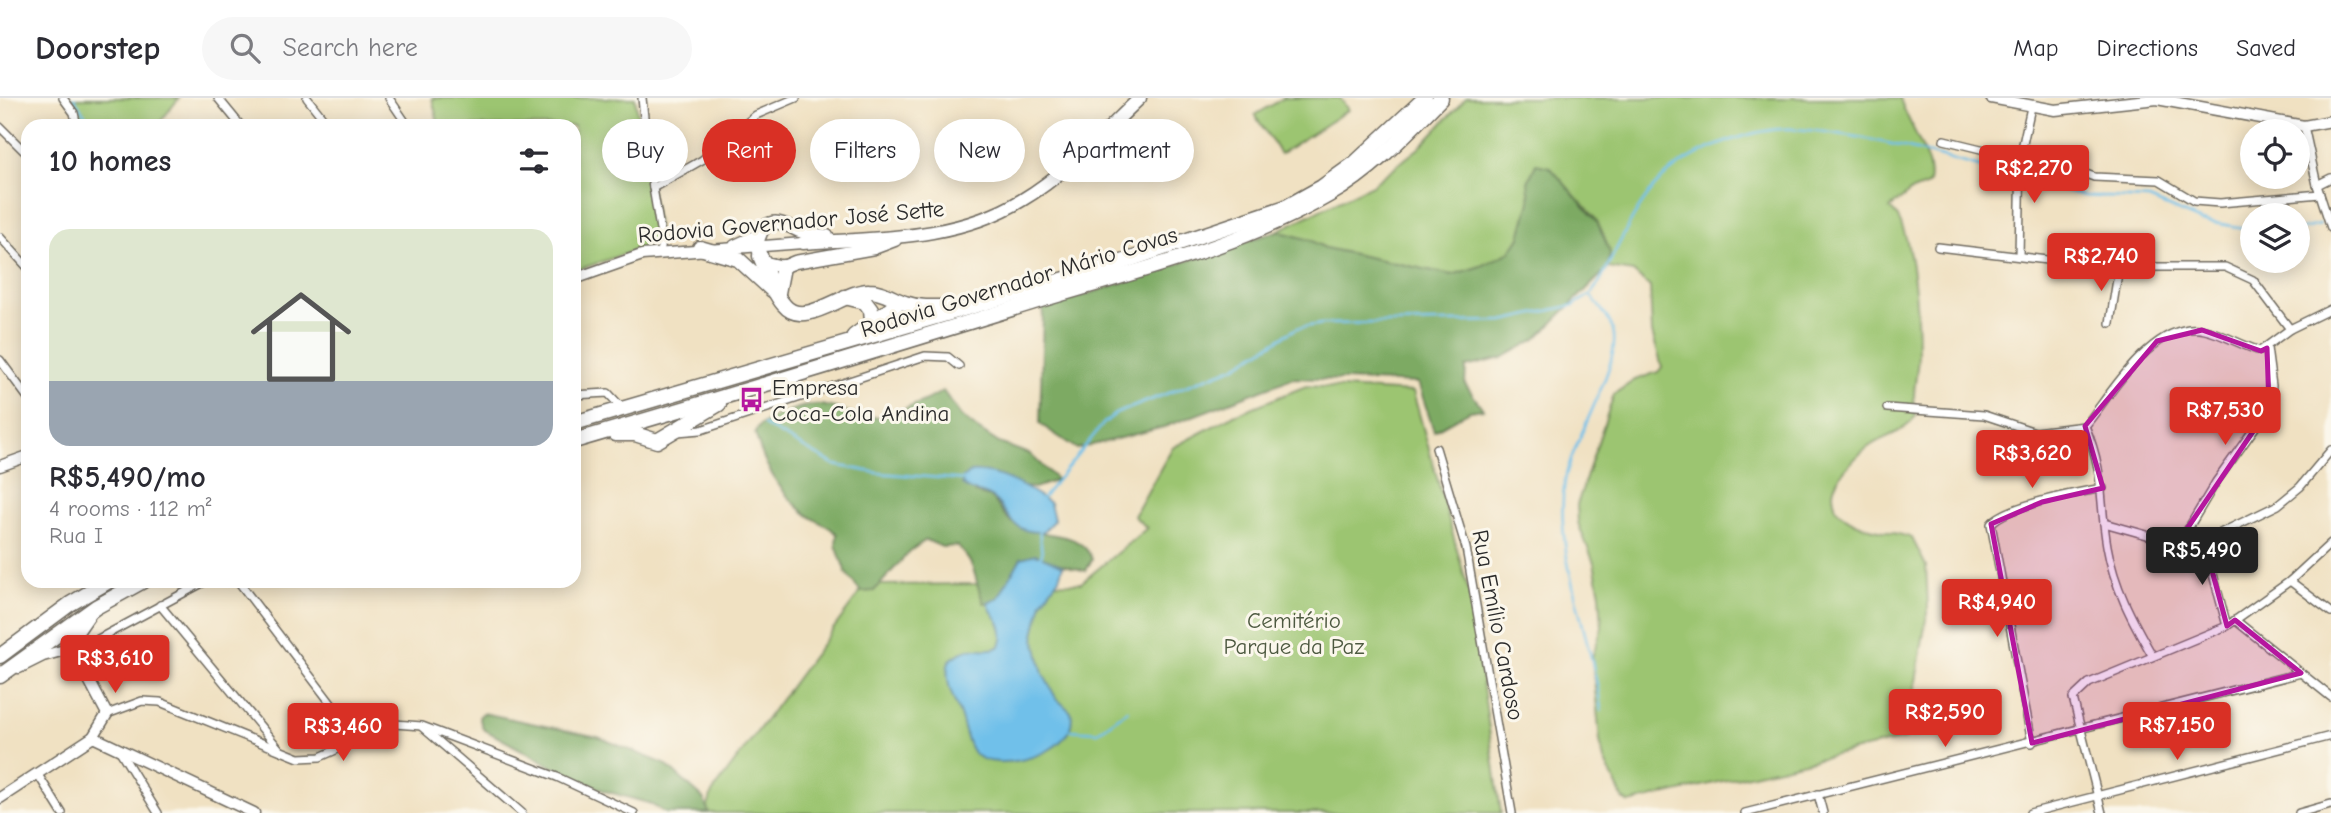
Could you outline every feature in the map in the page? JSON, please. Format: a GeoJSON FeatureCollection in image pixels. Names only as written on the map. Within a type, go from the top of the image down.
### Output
{"type":"FeatureCollection","features":[{"type":"Feature","properties":{"kind":"highway","name":"Rodovia Governador Mário Covas"},"geometry":{"type":"LineString","coordinates":[[581,421],[1110,266],[1286,207],[1322,187],[1354,164],[1424,98]]}},
{"type":"Feature","properties":{"kind":"highway","name":"Rodovia Governador Mário Covas"},"geometry":{"type":"LineString","coordinates":[[581,439],[1113,279],[1286,218],[1332,194],[1366,171],[1441,98]]}},
{"type":"Feature","properties":{"kind":"highway"},"geometry":{"type":"LineString","coordinates":[[759,246],[785,307],[802,314],[817,311],[844,297],[869,291],[888,294],[905,303],[920,320],[915,332],[826,360],[816,369]]}},
{"type":"Feature","properties":{"kind":"highway"},"geometry":{"type":"LineString","coordinates":[[700,248],[747,264],[779,296]]}},
{"type":"Feature","properties":{"kind":"highway"},"geometry":{"type":"LineString","coordinates":[[779,296],[789,265]]}},
{"type":"Feature","properties":{"kind":"highway"},"geometry":{"type":"LineString","coordinates":[[844,297],[865,302],[871,310],[872,322]]}},
{"type":"Feature","properties":{"kind":"highway"},"geometry":{"type":"LineString","coordinates":[[845,343],[872,322],[905,303],[970,306]]}},
{"type":"Feature","properties":{"kind":"highway"},"geometry":{"type":"LineString","coordinates":[[581,440],[618,434],[657,441],[697,424],[750,389]]}},
{"type":"Feature","properties":{"kind":"highway"},"geometry":{"type":"LineString","coordinates":[[645,438],[641,432],[642,421],[659,399]]}},
{"type":"Feature","properties":{"kind":"highway"},"geometry":{"type":"LineString","coordinates":[[0,656],[70,604],[97,588]]}},
{"type":"Feature","properties":{"kind":"highway"},"geometry":{"type":"LineString","coordinates":[[0,677],[96,607],[130,588]]}},
{"type":"Feature","properties":{"kind":"main road","name":"Rodovia Governador José Sette"},"geometry":{"type":"LineString","coordinates":[[759,246],[774,223],[783,222],[801,237],[848,240],[905,235],[965,225],[1021,201],[1047,183],[1140,98]]}},
{"type":"Feature","properties":{"kind":"main road"},"geometry":{"type":"LineString","coordinates":[[735,246],[759,246],[774,267],[874,248],[905,235]]}},
{"type":"Feature","properties":{"kind":"main road"},"geometry":{"type":"LineString","coordinates":[[789,265],[801,237]]}},
{"type":"Feature","properties":{"kind":"street"},"geometry":{"type":"LineString","coordinates":[[63,98],[75,119]]}},
{"type":"Feature","properties":{"kind":"street"},"geometry":{"type":"LineString","coordinates":[[218,98],[235,119]]}},
{"type":"Feature","properties":{"kind":"street"},"geometry":{"type":"LineString","coordinates":[[307,98],[323,119]]}},
{"type":"Feature","properties":{"kind":"street"},"geometry":{"type":"LineString","coordinates":[[389,98],[403,119]]}},
{"type":"Feature","properties":{"kind":"street"},"geometry":{"type":"LineString","coordinates":[[642,98],[662,241],[660,253]]}},
{"type":"Feature","properties":{"kind":"street"},"geometry":{"type":"LineString","coordinates":[[653,188],[702,160],[756,115],[796,98]]}},
{"type":"Feature","properties":{"kind":"street"},"geometry":{"type":"LineString","coordinates":[[1991,98],[2031,107],[2076,109],[2157,99],[2266,119]]}},
{"type":"Feature","properties":{"kind":"street"},"geometry":{"type":"LineString","coordinates":[[2019,256],[2021,153],[2031,107]]}},
{"type":"Feature","properties":{"kind":"street"},"geometry":{"type":"LineString","coordinates":[[2310,125],[2331,121]]}},
{"type":"Feature","properties":{"kind":"street"},"geometry":{"type":"LineString","coordinates":[[0,127],[21,148]]}},
{"type":"Feature","properties":{"kind":"street"},"geometry":{"type":"LineString","coordinates":[[1944,140],[1959,145],[2047,159],[2082,174],[2159,180],[2194,201],[2221,203],[2320,194]]}},
{"type":"Feature","properties":{"kind":"street"},"geometry":{"type":"LineString","coordinates":[[2310,153],[2331,228]]}},
{"type":"Feature","properties":{"kind":"street"},"geometry":{"type":"LineString","coordinates":[[2317,185],[2331,178]]}},
{"type":"Feature","properties":{"kind":"street"},"geometry":{"type":"LineString","coordinates":[[0,237],[21,260]]}},
{"type":"Feature","properties":{"kind":"street","name":"Rodovia Governador José Sette"},"geometry":{"type":"LineString","coordinates":[[759,246],[801,237]]}},
{"type":"Feature","properties":{"kind":"street","name":"Rodovia Governador José Sette"},"geometry":{"type":"LineString","coordinates":[[581,276],[618,261],[660,253],[735,246]]}},
{"type":"Feature","properties":{"kind":"street"},"geometry":{"type":"LineString","coordinates":[[1938,247],[2119,267],[2230,268],[2253,280],[2290,329]]}},
{"type":"Feature","properties":{"kind":"street"},"geometry":{"type":"LineString","coordinates":[[2110,323],[2119,267]]}},
{"type":"Feature","properties":{"kind":"street"},"geometry":{"type":"LineString","coordinates":[[1887,408],[1984,415],[2035,432],[2085,426],[2148,349],[2169,334],[2202,330],[2260,351],[2290,329],[2331,309]]}},
{"type":"Feature","properties":{"kind":"street"},"geometry":{"type":"LineString","coordinates":[[2179,544],[2216,482],[2269,408],[2272,386],[2267,348]]}},
{"type":"Feature","properties":{"kind":"street"},"geometry":{"type":"LineString","coordinates":[[697,424],[925,356],[948,358],[959,366]]}},
{"type":"Feature","properties":{"kind":"street"},"geometry":{"type":"LineString","coordinates":[[0,360],[21,388]]}},
{"type":"Feature","properties":{"kind":"street"},"geometry":{"type":"LineString","coordinates":[[581,395],[608,393],[623,409]]}},
{"type":"Feature","properties":{"kind":"street"},"geometry":{"type":"LineString","coordinates":[[2085,426],[2098,459],[2103,488],[2104,523],[2116,583],[2152,655]]}},
{"type":"Feature","properties":{"kind":"street","name":"Rua Emílio Cardoso"},"geometry":{"type":"LineString","coordinates":[[1436,447],[1466,548],[1512,813]]}},
{"type":"Feature","properties":{"kind":"street"},"geometry":{"type":"LineString","coordinates":[[2104,523],[2179,544],[2204,541],[2278,505],[2300,487],[2331,450]]}},
{"type":"Feature","properties":{"kind":"street"},"geometry":{"type":"LineString","coordinates":[[0,466],[21,458]]}},
{"type":"Feature","properties":{"kind":"street"},"geometry":{"type":"LineString","coordinates":[[2032,743],[1991,524],[2002,515],[2042,502],[2103,488]]}},
{"type":"Feature","properties":{"kind":"street"},"geometry":{"type":"LineString","coordinates":[[2204,541],[2227,626]]}},
{"type":"Feature","properties":{"kind":"street"},"geometry":{"type":"LineString","coordinates":[[2102,813],[2073,698],[2089,683],[2227,626],[2290,581],[2331,543]]}},
{"type":"Feature","properties":{"kind":"street"},"geometry":{"type":"LineString","coordinates":[[2290,581],[2331,612]]}},
{"type":"Feature","properties":{"kind":"street"},"geometry":{"type":"LineString","coordinates":[[0,677],[43,656],[73,650],[193,588]]}},
{"type":"Feature","properties":{"kind":"street"},"geometry":{"type":"LineString","coordinates":[[243,588],[358,739]]}},
{"type":"Feature","properties":{"kind":"street"},"geometry":{"type":"LineString","coordinates":[[160,605],[283,753]]}},
{"type":"Feature","properties":{"kind":"street"},"geometry":{"type":"LineString","coordinates":[[96,607],[74,638],[73,650],[107,714]]}},
{"type":"Feature","properties":{"kind":"street"},"geometry":{"type":"LineString","coordinates":[[2235,620],[2331,698]]}},
{"type":"Feature","properties":{"kind":"street"},"geometry":{"type":"LineString","coordinates":[[1745,813],[2032,743],[2301,673]]}},
{"type":"Feature","properties":{"kind":"street"},"geometry":{"type":"LineString","coordinates":[[0,798],[93,737],[107,714],[142,701],[160,702],[283,753],[310,759],[394,724],[422,726],[557,777],[634,813]]}},
{"type":"Feature","properties":{"kind":"street"},"geometry":{"type":"LineString","coordinates":[[422,726],[522,813]]}},
{"type":"Feature","properties":{"kind":"street"},"geometry":{"type":"LineString","coordinates":[[2030,813],[2331,736]]}},
{"type":"Feature","properties":{"kind":"street"},"geometry":{"type":"LineString","coordinates":[[93,737],[254,813]]}},
{"type":"Feature","properties":{"kind":"street"},"geometry":{"type":"LineString","coordinates":[[120,750],[159,813]]}},
{"type":"Feature","properties":{"kind":"street"},"geometry":{"type":"LineString","coordinates":[[37,773],[62,813]]}},
{"type":"Feature","properties":{"kind":"street"},"geometry":{"type":"LineString","coordinates":[[1818,794],[1823,813]]}},
{"type":"Feature","properties":{"kind":"street"},"geometry":{"type":"LineString","coordinates":[[2299,813],[2331,804]]}},
{"type":"Feature","properties":{"kind":"highlighted area"},"geometry":{"type":"Polygon","coordinates":[[[2202,330],[2261,351],[2267,348],[2269,408],[2176,545],[2204,541],[2227,626],[2235,620],[2301,673],[2032,743],[1991,524],[2042,502],[2103,488],[2085,426],[2157,341],[2202,330]]]}},
{"type":"Feature","properties":{"kind":"green space"},"geometry":{"type":"Polygon","coordinates":[[[70,98],[179,98],[162,119],[80,119],[76,105],[70,98]]]}},
{"type":"Feature","properties":{"kind":"green space"},"geometry":{"type":"Polygon","coordinates":[[[432,98],[635,98],[639,119],[602,119],[602,182],[650,182],[660,242],[581,269],[581,119],[437,119],[432,98]]]}},
{"type":"Feature","properties":{"kind":"green space"},"geometry":{"type":"Polygon","coordinates":[[[1284,98],[1340,98],[1348,110],[1280,154],[1255,115],[1284,98]]]}},
{"type":"Feature","properties":{"kind":"green space"},"geometry":{"type":"Polygon","coordinates":[[[1466,98],[1900,98],[1925,155],[1930,176],[1928,185],[1910,192],[1890,208],[1905,234],[1916,299],[1916,413],[1906,427],[1861,453],[1838,480],[1833,495],[1836,509],[1855,523],[1912,538],[1926,566],[1928,607],[1914,694],[1919,720],[1946,729],[1629,803],[1623,799],[1604,760],[1600,741],[1592,657],[1602,627],[1600,594],[1594,563],[1578,523],[1577,505],[1614,394],[1635,380],[1658,372],[1662,367],[1652,333],[1650,287],[1633,272],[1608,268],[1609,258],[1600,227],[1580,202],[1562,191],[1529,182],[1530,202],[1520,237],[1510,253],[1452,275],[1325,248],[1310,240],[1277,231],[1372,185],[1419,148],[1466,98]]]}},
{"type":"Feature","properties":{"kind":"green space"},"geometry":{"type":"Polygon","coordinates":[[[1536,164],[1550,167],[1597,221],[1610,252],[1608,268],[1536,339],[1502,358],[1466,367],[1465,384],[1483,409],[1470,411],[1434,431],[1418,383],[1293,378],[1164,427],[1077,449],[1040,424],[1043,309],[1277,231],[1310,240],[1325,248],[1452,275],[1481,266],[1510,252],[1520,237],[1530,202],[1528,182],[1536,164]]]}},
{"type":"Feature","properties":{"kind":"green space","name":"Cemitério Parque da Paz"},"geometry":{"type":"Polygon","coordinates":[[[1306,386],[1413,392],[1470,596],[1501,813],[706,813],[712,793],[862,590],[874,591],[877,585],[1081,583],[1147,528],[1134,516],[1172,448],[1234,415],[1306,386]]]}},
{"type":"Feature","properties":{"kind":"green space"},"geometry":{"type":"Polygon","coordinates":[[[943,391],[961,416],[976,428],[999,443],[1030,454],[1057,480],[1035,488],[1023,487],[980,472],[975,493],[990,497],[1016,525],[1078,542],[1092,559],[1086,571],[1045,560],[1036,554],[1021,558],[1002,593],[991,602],[984,603],[972,567],[957,546],[942,547],[926,540],[910,551],[874,591],[861,592],[846,573],[836,545],[837,534],[809,516],[790,499],[769,469],[755,433],[774,417],[805,406],[821,405],[879,417],[912,406],[943,391]]]}},
{"type":"Feature","properties":{"kind":"green space"},"geometry":{"type":"Polygon","coordinates":[[[483,713],[598,737],[665,764],[703,798],[709,813],[666,813],[648,803],[605,791],[568,775],[483,729],[479,717],[483,713]]]}},
{"type":"Feature","properties":{"kind":"water"},"geometry":{"type":"Polygon","coordinates":[[[971,472],[1002,477],[1032,492],[1050,503],[1054,520],[1043,532],[1031,532],[1016,525],[991,497],[962,484],[963,478],[971,472]]]}},
{"type":"Feature","properties":{"kind":"water"},"geometry":{"type":"Polygon","coordinates":[[[1036,554],[1063,566],[1059,578],[1042,602],[1034,634],[1043,674],[1056,698],[1071,712],[1070,727],[1062,740],[1033,757],[998,762],[983,759],[974,753],[967,739],[947,674],[949,661],[966,650],[998,647],[1002,637],[1001,627],[988,603],[998,598],[1021,558],[1036,554]]]}},
{"type":"Feature","properties":{"kind":"waterway"},"geometry":{"type":"LineString","coordinates":[[74,98],[88,119]]}},
{"type":"Feature","properties":{"kind":"waterway"},"geometry":{"type":"LineString","coordinates":[[1041,500],[1104,423],[1115,414],[1234,367],[1297,328],[1322,324],[1503,321],[1574,305],[1590,295],[1599,283],[1635,214],[1663,178],[1690,159],[1725,142],[1780,129],[1824,132],[1907,148],[2016,177]]}},
{"type":"Feature","properties":{"kind":"waterway"},"geometry":{"type":"LineString","coordinates":[[2025,179],[2084,196],[2149,199],[2201,221],[2240,227]]}},
{"type":"Feature","properties":{"kind":"waterway"},"geometry":{"type":"LineString","coordinates":[[2310,227],[2320,225]]}},
{"type":"Feature","properties":{"kind":"waterway"},"geometry":{"type":"LineString","coordinates":[[1590,295],[1611,325],[1614,344],[1604,381],[1569,464],[1562,508],[1569,566],[1597,683],[1601,711]]}},
{"type":"Feature","properties":{"kind":"waterway"},"geometry":{"type":"LineString","coordinates":[[764,425],[835,465],[878,473],[966,480]]}},
{"type":"Feature","properties":{"kind":"waterway"},"geometry":{"type":"LineString","coordinates":[[1038,560],[1042,554],[1039,529]]}},
{"type":"Feature","properties":{"kind":"waterway"},"geometry":{"type":"LineString","coordinates":[[1069,730],[1098,732],[1128,710]]}},
{"type":"Feature","properties":{"kind":"place","name":"Empresa Coca-Cola Andina"},"geometry":{"type":"Point","coordinates":[752,400]}}]}
